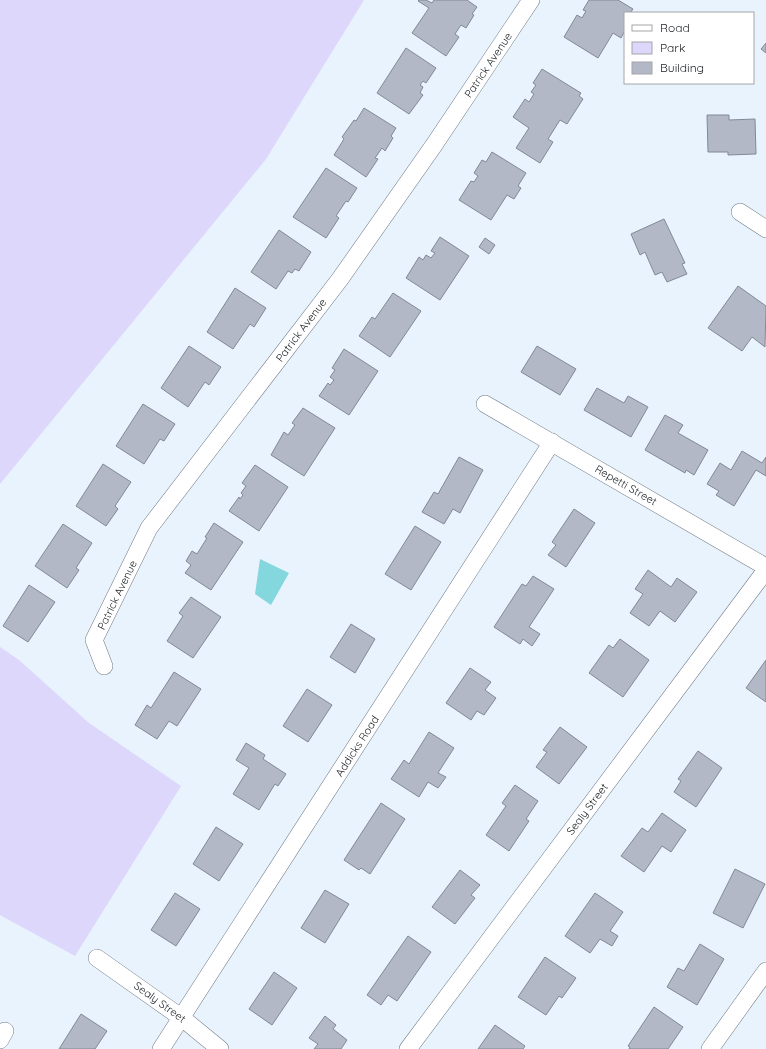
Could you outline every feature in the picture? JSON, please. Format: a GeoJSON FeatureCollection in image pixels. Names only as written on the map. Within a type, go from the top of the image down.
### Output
{"type":"FeatureCollection","features":[{"type":"Feature","properties":{"kind":"street","name":"Patrick Avenue"},"geometry":{"type":"LineString","coordinates":[[104,666],[94,640],[149,528],[340,279],[434,145],[531,0]]}},
{"type":"Feature","properties":{"kind":"street"},"geometry":{"type":"LineString","coordinates":[[740,212],[766,229]]}},
{"type":"Feature","properties":{"kind":"street","name":"Repetti Street"},"geometry":{"type":"LineString","coordinates":[[485,404],[766,567]]}},
{"type":"Feature","properties":{"kind":"street","name":"Addicks Road"},"geometry":{"type":"LineString","coordinates":[[161,1049],[552,442]]}},
{"type":"Feature","properties":{"kind":"street","name":"Sealy Street"},"geometry":{"type":"LineString","coordinates":[[408,1049],[766,570]]}},
{"type":"Feature","properties":{"kind":"street","name":"Sealy Street"},"geometry":{"type":"LineString","coordinates":[[97,958],[182,1018],[220,1049]]}},
{"type":"Feature","properties":{"kind":"street"},"geometry":{"type":"LineString","coordinates":[[710,1049],[766,970]]}},
{"type":"Feature","properties":{"kind":"green space"},"geometry":{"type":"Polygon","coordinates":[[[0,0],[364,0],[266,159],[0,484],[0,0]]]}},
{"type":"Feature","properties":{"kind":"green space"},"geometry":{"type":"Polygon","coordinates":[[[0,647],[19,660],[89,723],[181,786],[75,956],[0,915],[0,647]]]}},
{"type":"Feature","properties":{"kind":"water"},"geometry":{"type":"Polygon","coordinates":[[[260,559],[289,573],[271,605],[255,594],[260,559]]]}},
{"type":"Feature","properties":{"kind":"building"},"geometry":{"type":"Polygon","coordinates":[[[426,0],[432,3],[434,0],[467,0],[477,7],[466,28],[461,25],[455,34],[459,37],[446,56],[412,33],[429,8],[418,1],[426,0]]]}},
{"type":"Feature","properties":{"kind":"building"},"geometry":{"type":"Polygon","coordinates":[[[589,0],[618,0],[633,9],[631,12],[624,12],[624,32],[621,38],[613,33],[598,58],[564,37],[577,15],[582,18],[586,11],[583,10],[589,0]]]}},
{"type":"Feature","properties":{"kind":"building"},"geometry":{"type":"Polygon","coordinates":[[[766,43],[766,53],[761,49],[766,43]]]}},
{"type":"Feature","properties":{"kind":"building"},"geometry":{"type":"Polygon","coordinates":[[[406,48],[436,68],[426,83],[423,81],[420,85],[423,87],[420,93],[423,95],[409,114],[377,93],[406,48]]]}},
{"type":"Feature","properties":{"kind":"building"},"geometry":{"type":"Polygon","coordinates":[[[542,69],[581,93],[579,96],[583,99],[567,124],[560,120],[548,139],[553,142],[540,163],[516,148],[529,128],[513,117],[525,99],[529,102],[534,94],[531,92],[536,85],[533,83],[542,69]]]}},
{"type":"Feature","properties":{"kind":"building"},"geometry":{"type":"Polygon","coordinates":[[[364,108],[396,128],[391,136],[393,138],[385,151],[382,148],[375,158],[378,159],[366,177],[334,155],[344,139],[342,137],[354,120],[356,121],[364,108]]]}},
{"type":"Feature","properties":{"kind":"building"},"geometry":{"type":"Polygon","coordinates":[[[707,115],[729,115],[729,120],[755,119],[756,154],[728,155],[728,152],[708,152],[707,115]]]}},
{"type":"Feature","properties":{"kind":"building"},"geometry":{"type":"Polygon","coordinates":[[[492,152],[526,173],[518,186],[521,188],[514,199],[507,195],[491,220],[459,200],[471,181],[474,182],[478,176],[474,173],[482,160],[486,162],[492,152]]]}},
{"type":"Feature","properties":{"kind":"building"},"geometry":{"type":"Polygon","coordinates":[[[326,168],[357,188],[336,216],[339,218],[326,238],[293,217],[326,168]]]}},
{"type":"Feature","properties":{"kind":"building"},"geometry":{"type":"Polygon","coordinates":[[[664,219],[685,263],[682,264],[687,274],[667,282],[662,272],[655,275],[645,252],[640,255],[631,234],[664,219]]]}},
{"type":"Feature","properties":{"kind":"building"},"geometry":{"type":"Polygon","coordinates":[[[279,230],[311,252],[299,271],[295,269],[292,273],[288,271],[276,289],[251,272],[279,230]]]}},
{"type":"Feature","properties":{"kind":"building"},"geometry":{"type":"Polygon","coordinates":[[[440,237],[469,256],[440,300],[406,278],[419,257],[423,260],[426,255],[431,258],[435,253],[431,251],[440,237]]]}},
{"type":"Feature","properties":{"kind":"building"},"geometry":{"type":"Polygon","coordinates":[[[485,238],[495,245],[489,254],[479,247],[485,238]]]}},
{"type":"Feature","properties":{"kind":"building"},"geometry":{"type":"Polygon","coordinates":[[[738,286],[766,306],[765,347],[752,337],[742,351],[708,328],[738,286]]]}},
{"type":"Feature","properties":{"kind":"building"},"geometry":{"type":"Polygon","coordinates":[[[235,288],[266,308],[254,327],[250,324],[233,349],[207,332],[235,288]]]}},
{"type":"Feature","properties":{"kind":"building"},"geometry":{"type":"Polygon","coordinates":[[[393,293],[421,311],[390,357],[359,336],[372,317],[375,319],[393,293]]]}},
{"type":"Feature","properties":{"kind":"building"},"geometry":{"type":"Polygon","coordinates":[[[189,346],[221,367],[209,385],[205,382],[188,407],[161,388],[189,346]]]}},
{"type":"Feature","properties":{"kind":"building"},"geometry":{"type":"Polygon","coordinates":[[[537,346],[576,369],[560,395],[521,372],[537,346]]]}},
{"type":"Feature","properties":{"kind":"building"},"geometry":{"type":"Polygon","coordinates":[[[344,349],[378,371],[349,415],[319,396],[328,383],[330,385],[334,380],[330,377],[335,370],[332,368],[344,349]]]}},
{"type":"Feature","properties":{"kind":"building"},"geometry":{"type":"Polygon","coordinates":[[[597,388],[624,403],[628,396],[648,407],[631,437],[584,410],[597,388]]]}},
{"type":"Feature","properties":{"kind":"building"},"geometry":{"type":"Polygon","coordinates":[[[143,404],[175,424],[164,441],[160,439],[144,464],[116,446],[143,404]]]}},
{"type":"Feature","properties":{"kind":"building"},"geometry":{"type":"Polygon","coordinates":[[[303,408],[335,428],[304,476],[271,455],[284,432],[288,435],[295,425],[292,423],[303,408]]]}},
{"type":"Feature","properties":{"kind":"building"},"geometry":{"type":"Polygon","coordinates":[[[665,415],[683,425],[678,433],[708,450],[694,475],[686,470],[685,473],[645,450],[665,415]]]}},
{"type":"Feature","properties":{"kind":"building"},"geometry":{"type":"Polygon","coordinates":[[[742,451],[762,463],[766,457],[766,476],[756,470],[734,506],[716,495],[719,491],[707,484],[720,463],[731,470],[742,451]]]}},
{"type":"Feature","properties":{"kind":"building"},"geometry":{"type":"Polygon","coordinates":[[[459,457],[483,470],[460,513],[453,509],[444,524],[422,512],[434,492],[438,494],[459,457]]]}},
{"type":"Feature","properties":{"kind":"building"},"geometry":{"type":"Polygon","coordinates":[[[103,464],[131,482],[115,506],[118,509],[106,526],[76,506],[103,464]]]}},
{"type":"Feature","properties":{"kind":"building"},"geometry":{"type":"Polygon","coordinates":[[[255,465],[288,487],[259,531],[229,511],[239,497],[240,499],[243,495],[241,493],[246,486],[242,483],[255,465]]]}},
{"type":"Feature","properties":{"kind":"building"},"geometry":{"type":"Polygon","coordinates":[[[574,509],[595,523],[566,567],[548,555],[556,545],[552,542],[574,509]]]}},
{"type":"Feature","properties":{"kind":"building"},"geometry":{"type":"Polygon","coordinates":[[[214,523],[243,542],[211,590],[185,573],[191,565],[186,561],[192,551],[197,554],[214,523]]]}},
{"type":"Feature","properties":{"kind":"building"},"geometry":{"type":"Polygon","coordinates":[[[63,524],[92,543],[76,568],[79,570],[67,588],[35,566],[63,524]]]}},
{"type":"Feature","properties":{"kind":"building"},"geometry":{"type":"Polygon","coordinates":[[[415,526],[441,542],[411,590],[385,574],[415,526]]]}},
{"type":"Feature","properties":{"kind":"building"},"geometry":{"type":"Polygon","coordinates":[[[648,570],[671,587],[677,578],[697,592],[675,622],[660,611],[649,626],[630,613],[643,594],[635,589],[648,570]]]}},
{"type":"Feature","properties":{"kind":"building"},"geometry":{"type":"Polygon","coordinates":[[[533,576],[554,589],[529,627],[540,634],[532,646],[523,639],[520,644],[494,627],[522,584],[526,586],[533,576]]]}},
{"type":"Feature","properties":{"kind":"building"},"geometry":{"type":"Polygon","coordinates":[[[29,585],[55,602],[28,642],[3,626],[29,585]]]}},
{"type":"Feature","properties":{"kind":"building"},"geometry":{"type":"Polygon","coordinates":[[[191,597],[221,617],[193,658],[167,641],[183,616],[179,613],[191,597]]]}},
{"type":"Feature","properties":{"kind":"building"},"geometry":{"type":"Polygon","coordinates":[[[351,624],[375,639],[355,673],[330,657],[351,624]]]}},
{"type":"Feature","properties":{"kind":"building"},"geometry":{"type":"Polygon","coordinates":[[[620,639],[649,660],[623,697],[589,673],[609,645],[613,648],[620,639]]]}},
{"type":"Feature","properties":{"kind":"building"},"geometry":{"type":"Polygon","coordinates":[[[766,660],[766,702],[746,688],[766,660]]]}},
{"type":"Feature","properties":{"kind":"building"},"geometry":{"type":"Polygon","coordinates":[[[470,668],[491,682],[485,690],[496,698],[484,715],[477,711],[471,720],[446,703],[470,668]]]}},
{"type":"Feature","properties":{"kind":"building"},"geometry":{"type":"Polygon","coordinates":[[[174,672],[201,689],[177,726],[169,721],[157,739],[135,725],[147,705],[151,708],[174,672]]]}},
{"type":"Feature","properties":{"kind":"building"},"geometry":{"type":"Polygon","coordinates":[[[307,689],[332,705],[308,742],[283,726],[307,689]]]}},
{"type":"Feature","properties":{"kind":"building"},"geometry":{"type":"Polygon","coordinates":[[[560,727],[587,747],[559,784],[536,767],[547,752],[543,750],[560,727]]]}},
{"type":"Feature","properties":{"kind":"building"},"geometry":{"type":"Polygon","coordinates":[[[429,732],[454,748],[438,773],[446,777],[438,788],[428,782],[419,797],[391,779],[404,760],[409,764],[429,732]]]}},
{"type":"Feature","properties":{"kind":"building"},"geometry":{"type":"Polygon","coordinates":[[[246,743],[265,755],[263,759],[286,774],[278,786],[275,784],[259,810],[233,794],[249,768],[236,760],[246,743]]]}},
{"type":"Feature","properties":{"kind":"building"},"geometry":{"type":"Polygon","coordinates":[[[698,751],[722,768],[696,807],[674,792],[681,781],[678,779],[698,751]]]}},
{"type":"Feature","properties":{"kind":"building"},"geometry":{"type":"Polygon","coordinates":[[[515,785],[538,801],[526,819],[529,821],[509,851],[486,835],[506,806],[502,803],[515,785]]]}},
{"type":"Feature","properties":{"kind":"building"},"geometry":{"type":"Polygon","coordinates":[[[381,803],[405,819],[370,874],[361,868],[359,870],[344,860],[381,803]]]}},
{"type":"Feature","properties":{"kind":"building"},"geometry":{"type":"Polygon","coordinates":[[[662,813],[686,830],[671,852],[662,846],[644,872],[621,856],[642,828],[648,832],[662,813]]]}},
{"type":"Feature","properties":{"kind":"building"},"geometry":{"type":"Polygon","coordinates":[[[216,827],[243,844],[219,881],[193,864],[216,827]]]}},
{"type":"Feature","properties":{"kind":"building"},"geometry":{"type":"Polygon","coordinates":[[[735,869],[765,884],[743,928],[713,913],[735,869]]]}},
{"type":"Feature","properties":{"kind":"building"},"geometry":{"type":"Polygon","coordinates":[[[460,870],[480,885],[471,895],[475,898],[455,924],[432,907],[460,870]]]}},
{"type":"Feature","properties":{"kind":"building"},"geometry":{"type":"Polygon","coordinates":[[[325,890],[349,904],[325,943],[301,928],[325,890]]]}},
{"type":"Feature","properties":{"kind":"building"},"geometry":{"type":"Polygon","coordinates":[[[175,893],[200,909],[176,946],[151,930],[175,893]]]}},
{"type":"Feature","properties":{"kind":"building"},"geometry":{"type":"Polygon","coordinates":[[[595,893],[623,912],[610,931],[618,936],[612,946],[600,939],[590,953],[565,936],[595,893]]]}},
{"type":"Feature","properties":{"kind":"building"},"geometry":{"type":"Polygon","coordinates":[[[408,936],[431,952],[397,1001],[388,995],[381,1005],[367,995],[408,936]]]}},
{"type":"Feature","properties":{"kind":"building"},"geometry":{"type":"Polygon","coordinates":[[[700,944],[724,959],[697,1005],[667,987],[678,968],[684,971],[700,944]]]}},
{"type":"Feature","properties":{"kind":"building"},"geometry":{"type":"Polygon","coordinates":[[[545,957],[576,978],[562,998],[559,996],[546,1015],[518,997],[545,957]]]}},
{"type":"Feature","properties":{"kind":"building"},"geometry":{"type":"Polygon","coordinates":[[[274,972],[297,988],[272,1025],[249,1009],[274,972]]]}},
{"type":"Feature","properties":{"kind":"building"},"geometry":{"type":"Polygon","coordinates":[[[654,1007],[683,1027],[668,1049],[629,1049],[630,1047],[628,1046],[654,1007]]]}},
{"type":"Feature","properties":{"kind":"building"},"geometry":{"type":"Polygon","coordinates":[[[81,1014],[107,1031],[95,1049],[59,1049],[81,1014]]]}},
{"type":"Feature","properties":{"kind":"building"},"geometry":{"type":"Polygon","coordinates":[[[325,1016],[336,1025],[333,1029],[347,1040],[341,1049],[314,1049],[318,1044],[309,1038],[325,1016]]]}},
{"type":"Feature","properties":{"kind":"building"},"geometry":{"type":"Polygon","coordinates":[[[495,1025],[525,1046],[523,1049],[478,1049],[495,1025]]]}}]}
